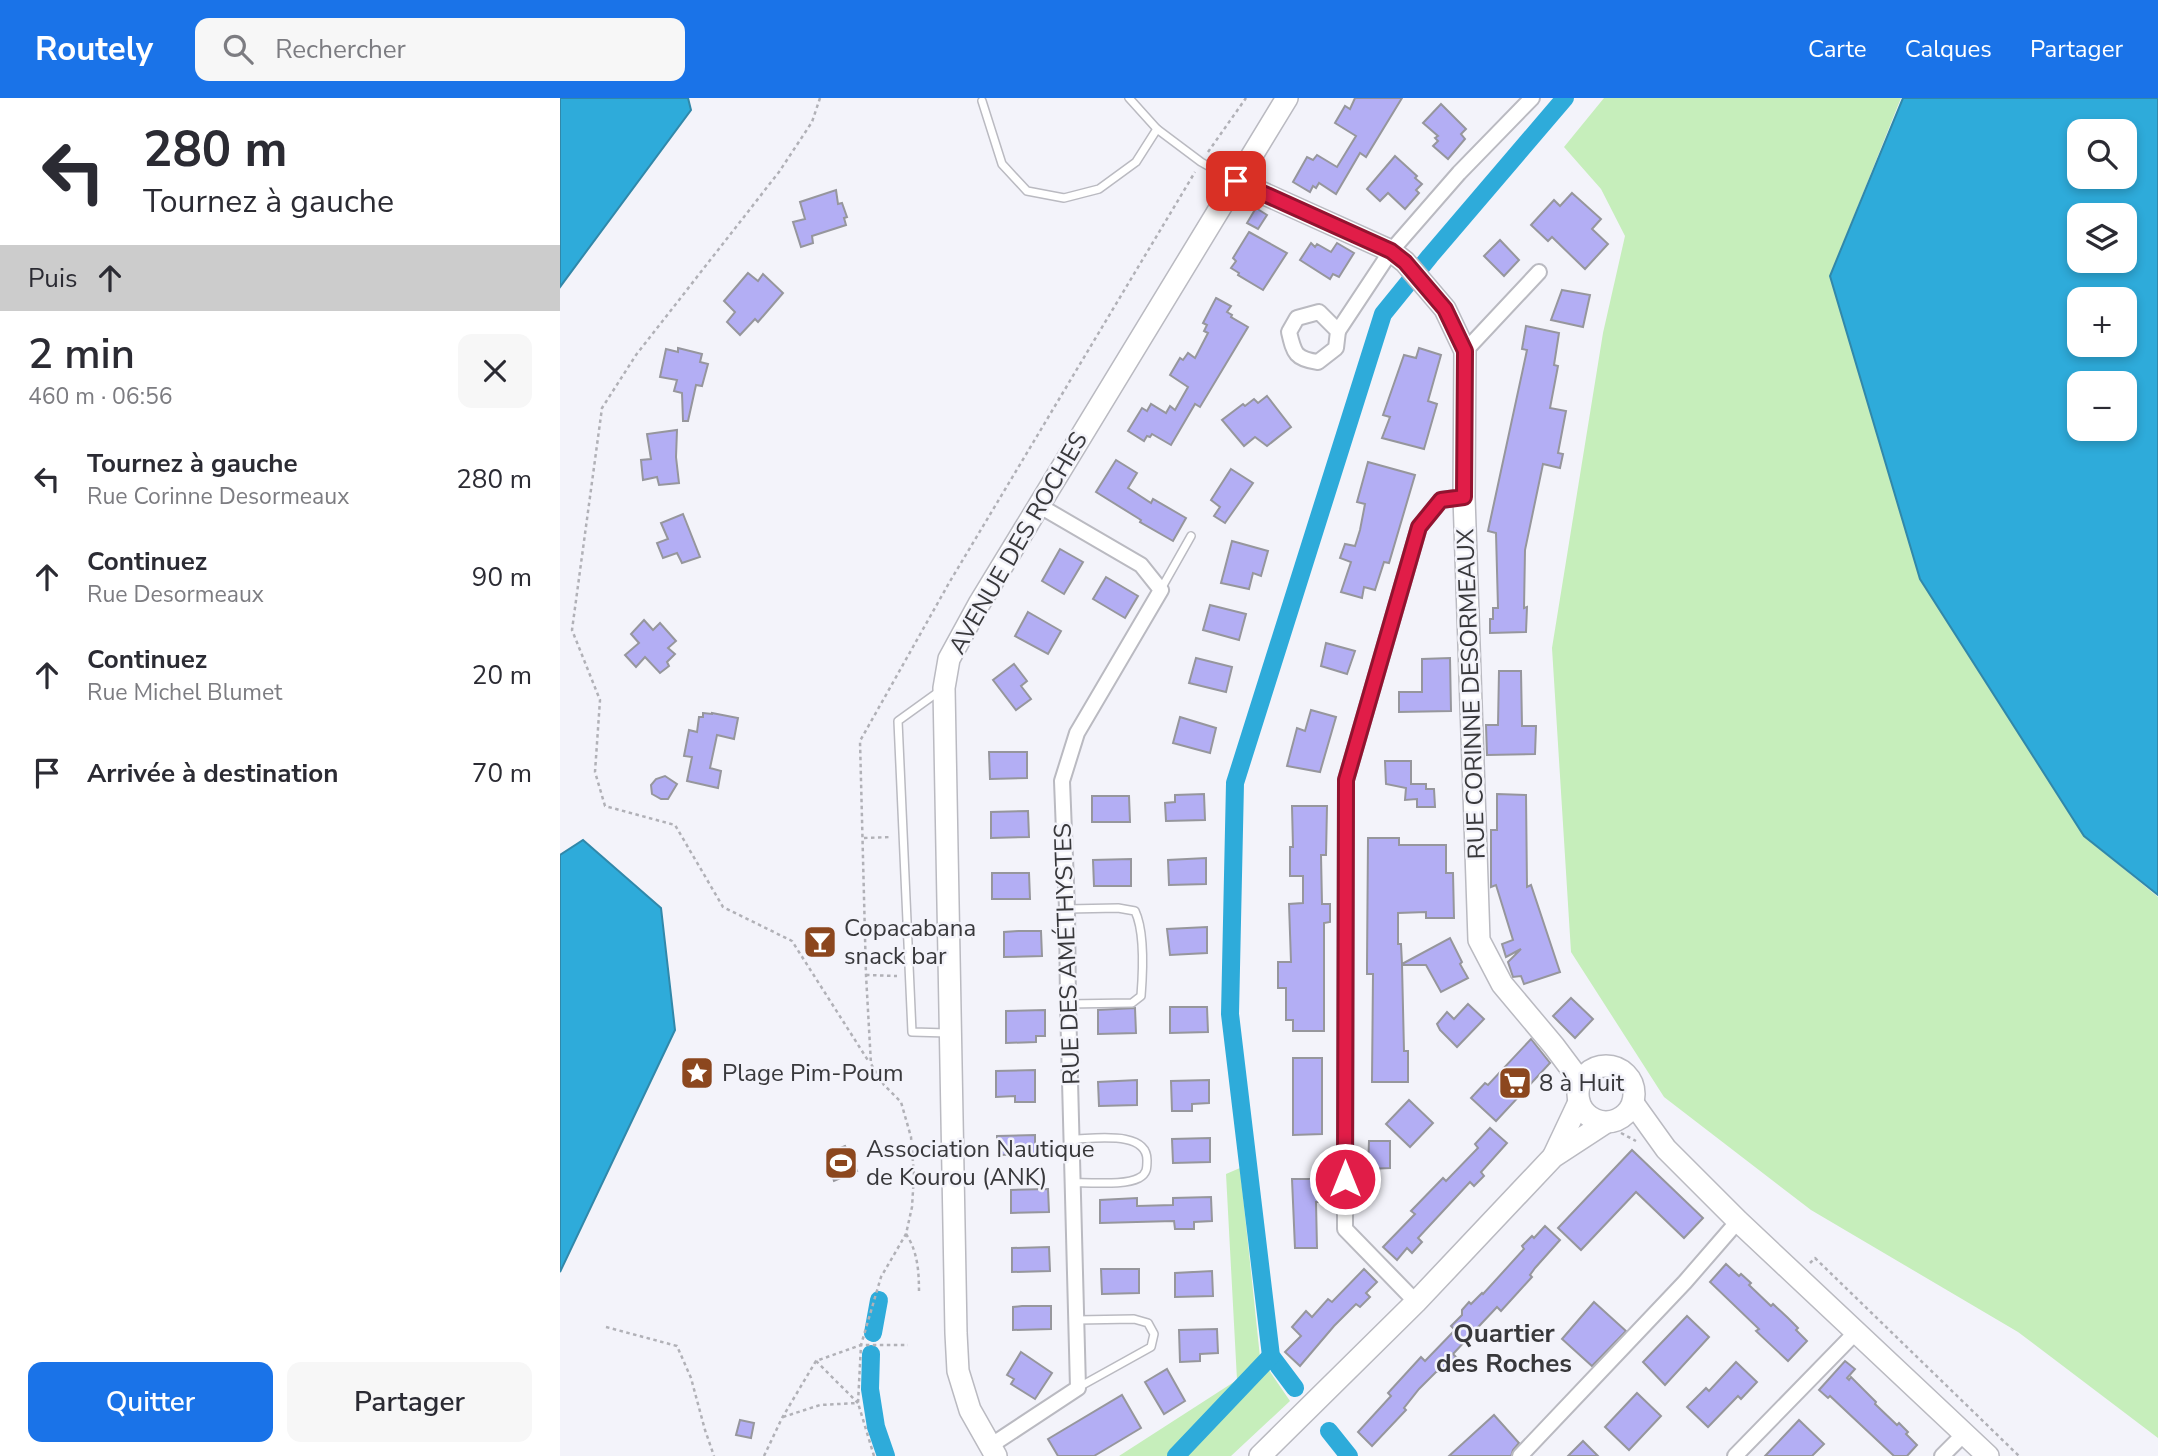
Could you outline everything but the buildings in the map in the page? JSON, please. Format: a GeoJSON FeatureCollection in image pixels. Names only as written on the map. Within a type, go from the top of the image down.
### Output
{"type":"FeatureCollection","features":[{"type":"Feature","properties":{"kind":"street","name":"AVENUE DES ROCHES"},"geometry":{"type":"LineString","coordinates":[[993,1451],[970,1410],[958,1371],[944,688],[949,659],[1038,505],[1287,98]]}},
{"type":"Feature","properties":{"kind":"street"},"geometry":{"type":"LineString","coordinates":[[1338,331],[1398,257],[1459,173],[1532,98]]}},
{"type":"Feature","properties":{"kind":"street"},"geometry":{"type":"LineString","coordinates":[[1236,181],[1398,257]]}},
{"type":"Feature","properties":{"kind":"street","name":"RUE CORINNE DESORMEAUX"},"geometry":{"type":"LineString","coordinates":[[1398,257],[1445,309],[1465,351],[1464,497],[1479,940],[1502,984],[1585,1084]]}},
{"type":"Feature","properties":{"kind":"street"},"geometry":{"type":"LineString","coordinates":[[1465,351],[1539,272]]}},
{"type":"Feature","properties":{"kind":"street"},"geometry":{"type":"LineString","coordinates":[[1416,1302],[1345,1230],[1346,780],[1419,527],[1441,500],[1464,497]]}},
{"type":"Feature","properties":{"kind":"street"},"geometry":{"type":"LineString","coordinates":[[1038,505],[1141,565],[1161,590]]}},
{"type":"Feature","properties":{"kind":"street","name":"RUE DES AMÉTHYSTES"},"geometry":{"type":"LineString","coordinates":[[1078,1388],[1062,781],[1077,733],[1161,590]]}},
{"type":"Feature","properties":{"kind":"street"},"geometry":{"type":"LineString","coordinates":[[1260,1456],[1416,1302],[1553,1157],[1614,1125],[1627,1113],[1633,1103],[1634,1090],[1630,1079],[1621,1070],[1613,1067],[1585,1084],[1553,1157]]}},
{"type":"Feature","properties":{"kind":"street"},"geometry":{"type":"LineString","coordinates":[[1585,1084],[1584,1112],[1593,1119],[1614,1125],[1665,1149]]}},
{"type":"Feature","properties":{"kind":"street"},"geometry":{"type":"LineString","coordinates":[[1633,1103],[1665,1149],[1988,1456]]}},
{"type":"Feature","properties":{"kind":"street"},"geometry":{"type":"LineString","coordinates":[[1520,1456],[1685,1282],[1738,1221]]}},
{"type":"Feature","properties":{"kind":"street"},"geometry":{"type":"LineString","coordinates":[[1735,1456],[1856,1332]]}},
{"type":"Feature","properties":{"kind":"street"},"geometry":{"type":"LineString","coordinates":[[993,1451],[1078,1388]]}},
{"type":"Feature","properties":{"kind":"street"},"geometry":{"type":"LineString","coordinates":[[1942,1456],[1965,1433]]}},
{"type":"Feature","properties":{"kind":"lane"},"geometry":{"type":"LineString","coordinates":[[1129,98],[1157,128],[1201,162],[1236,181]]}},
{"type":"Feature","properties":{"kind":"lane"},"geometry":{"type":"LineString","coordinates":[[982,101],[1002,164],[1027,191],[1064,198],[1099,189],[1136,162],[1157,128]]}},
{"type":"Feature","properties":{"kind":"lane"},"geometry":{"type":"LineString","coordinates":[[1161,590],[1191,536]]}},
{"type":"Feature","properties":{"kind":"lane"},"geometry":{"type":"LineString","coordinates":[[944,688],[898,721],[912,1032],[951,1033]]}},
{"type":"Feature","properties":{"kind":"lane"},"geometry":{"type":"LineString","coordinates":[[1067,909],[1118,908],[1135,911],[1141,923],[1142,985],[1141,996],[1132,1003],[1068,1004]]}},
{"type":"Feature","properties":{"kind":"lane"},"geometry":{"type":"LineString","coordinates":[[1072,1139],[1128,1138],[1143,1145],[1147,1152],[1147,1170],[1142,1177],[1130,1181],[1074,1183]]}},
{"type":"Feature","properties":{"kind":"lane"},"geometry":{"type":"LineString","coordinates":[[1077,1320],[1134,1319],[1148,1323],[1154,1334],[1151,1347],[1078,1388]]}},
{"type":"Feature","properties":{"kind":"path"},"geometry":{"type":"LineString","coordinates":[[820,98],[812,122],[779,172],[636,355],[602,408],[572,630],[600,701],[595,772],[605,806],[675,825],[723,907],[792,941],[884,1085],[901,1102],[911,1138],[914,1175],[912,1207],[906,1234],[881,1277],[861,1345],[858,1403],[874,1456]]}},
{"type":"Feature","properties":{"kind":"path"},"geometry":{"type":"LineString","coordinates":[[871,1064],[860,741],[949,583],[1201,162],[1245,98]]}},
{"type":"Feature","properties":{"kind":"path"},"geometry":{"type":"LineString","coordinates":[[864,838],[903,837]]}},
{"type":"Feature","properties":{"kind":"path"},"geometry":{"type":"LineString","coordinates":[[866,975],[909,976]]}},
{"type":"Feature","properties":{"kind":"path"},"geometry":{"type":"LineString","coordinates":[[1614,1125],[1643,1145]]}},
{"type":"Feature","properties":{"kind":"path"},"geometry":{"type":"LineString","coordinates":[[906,1234],[916,1257],[919,1294]]}},
{"type":"Feature","properties":{"kind":"path"},"geometry":{"type":"LineString","coordinates":[[1807,1266],[1815,1258],[2019,1456]]}},
{"type":"Feature","properties":{"kind":"path"},"geometry":{"type":"LineString","coordinates":[[606,1327],[677,1346],[691,1378],[715,1456]]}},
{"type":"Feature","properties":{"kind":"path"},"geometry":{"type":"LineString","coordinates":[[764,1456],[782,1418],[816,1361],[861,1345],[908,1345]]}},
{"type":"Feature","properties":{"kind":"path"},"geometry":{"type":"LineString","coordinates":[[816,1361],[858,1403]]}},
{"type":"Feature","properties":{"kind":"path"},"geometry":{"type":"LineString","coordinates":[[782,1418],[820,1405],[858,1403]]}},
{"type":"Feature","properties":{"kind":"green space"},"geometry":{"type":"Polygon","coordinates":[[[1604,98],[1901,98],[1830,276],[2084,836],[2158,897],[2158,1438],[2018,1332],[1811,1210],[1664,1097],[1571,952],[1552,648],[1603,333],[1625,236],[1601,189],[1564,147],[1604,98]]]}},
{"type":"Feature","properties":{"kind":"green space"},"geometry":{"type":"Polygon","coordinates":[[[1240,1168],[1260,1357],[1290,1401],[1231,1456],[1119,1456],[1237,1380],[1226,1174],[1240,1168]]]}},
{"type":"Feature","properties":{"kind":"water"},"geometry":{"type":"Polygon","coordinates":[[[560,98],[688,98],[691,110],[560,287],[560,98]]]}},
{"type":"Feature","properties":{"kind":"water"},"geometry":{"type":"Polygon","coordinates":[[[1903,98],[2158,98],[2158,895],[2084,836],[1920,579],[1830,276],[1903,98]]]}},
{"type":"Feature","properties":{"kind":"water"},"geometry":{"type":"Polygon","coordinates":[[[583,840],[661,908],[675,1030],[560,1272],[560,855],[583,840]]]}},
{"type":"Feature","properties":{"kind":"waterway"},"geometry":{"type":"LineString","coordinates":[[1295,1388],[1271,1356],[1230,1014],[1235,783],[1383,314],[1565,98]]}},
{"type":"Feature","properties":{"kind":"waterway"},"geometry":{"type":"LineString","coordinates":[[873,1333],[879,1300]]}},
{"type":"Feature","properties":{"kind":"waterway"},"geometry":{"type":"LineString","coordinates":[[871,1354],[870,1389],[876,1427],[886,1456]]}},
{"type":"Feature","properties":{"kind":"waterway"},"geometry":{"type":"LineString","coordinates":[[1176,1456],[1271,1356]]}},
{"type":"Feature","properties":{"kind":"waterway"},"geometry":{"type":"LineString","coordinates":[[1329,1431],[1349,1456]]}},
{"type":"Feature","properties":{"kind":"place","name":"Copacabana snack bar"},"geometry":{"type":"Point","coordinates":[820,942]}},
{"type":"Feature","properties":{"kind":"place","name":"Plage Pim-Poum"},"geometry":{"type":"Point","coordinates":[697,1073]}},
{"type":"Feature","properties":{"kind":"place","name":"8 à Huit"},"geometry":{"type":"Point","coordinates":[1515,1083]}},
{"type":"Feature","properties":{"kind":"place","name":"Association Nautique de Kourou (ANK)"},"geometry":{"type":"Point","coordinates":[841,1163]}},
{"type":"Feature","properties":{"kind":"district","name":"Quartier des Roches"},"geometry":{"type":"Point","coordinates":[1504,1348]}},
{"type":"Feature","properties":{"kind":"route"},"geometry":{"type":"LineString","coordinates":[[1236,181],[1391,251],[1405,262],[1445,309],[1465,351],[1464,497],[1441,500],[1419,527],[1346,780],[1345,1179]]}}]}
